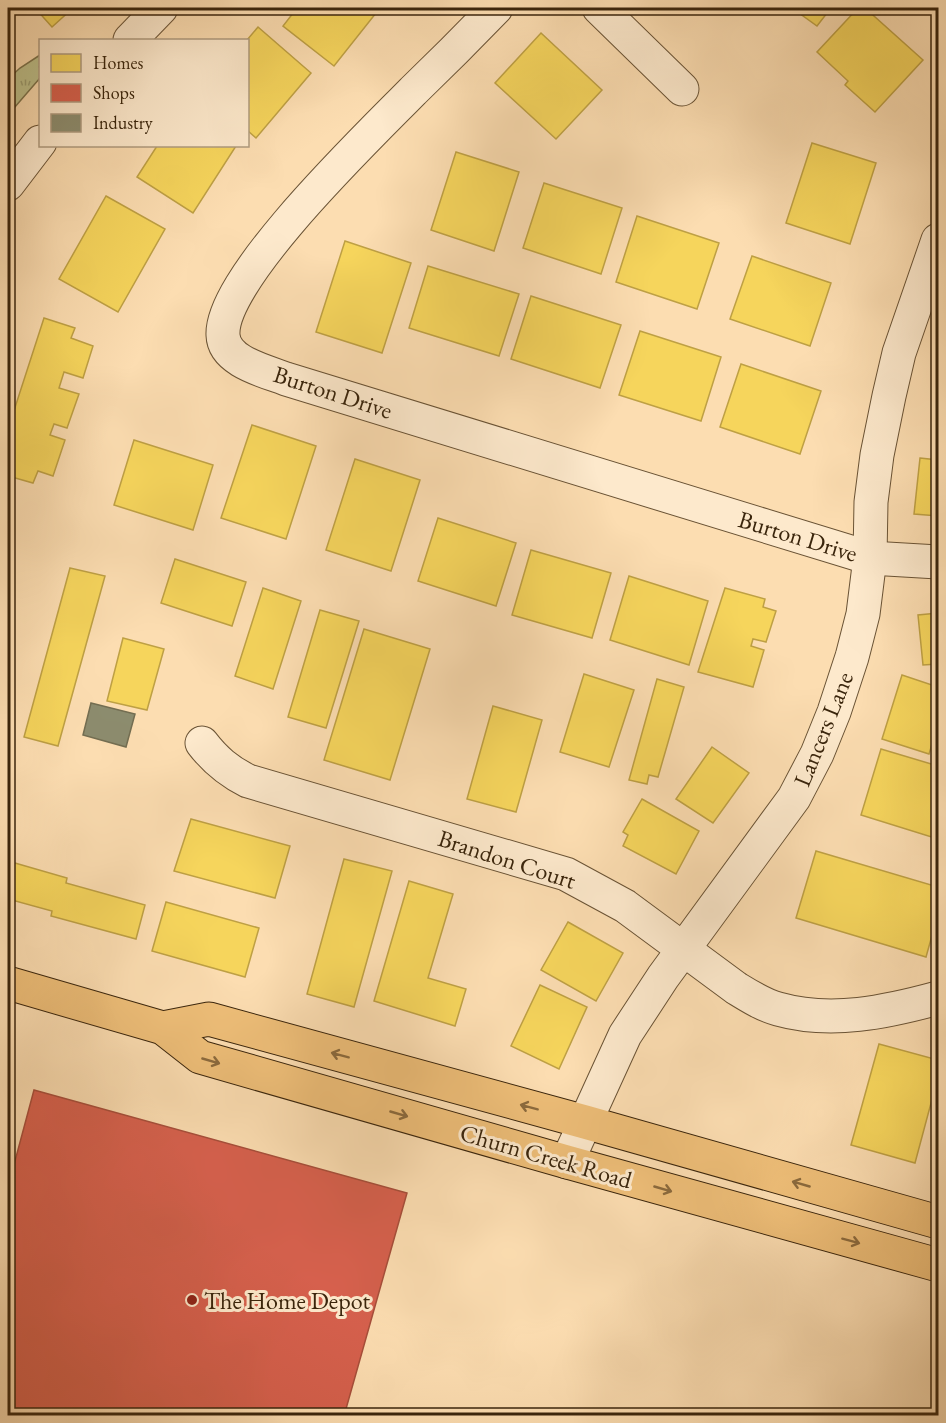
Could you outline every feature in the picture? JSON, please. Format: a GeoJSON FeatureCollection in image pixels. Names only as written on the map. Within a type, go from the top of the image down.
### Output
{"type":"FeatureCollection","features":[{"type":"Feature","properties":{"kind":"main road","name":"Churn Creek Road"},"geometry":{"type":"LineString","coordinates":[[8,983],[164,1028],[200,1057],[939,1265]]}},
{"type":"Feature","properties":{"kind":"main road","name":"Churn Creek Road"},"geometry":{"type":"LineString","coordinates":[[164,1028],[209,1020],[585,1122],[939,1222]]}},
{"type":"Feature","properties":{"kind":"street"},"geometry":{"type":"LineString","coordinates":[[131,39],[161,8]]}},
{"type":"Feature","properties":{"kind":"street","name":"Burton Drive"},"geometry":{"type":"LineString","coordinates":[[496,8],[348,156],[274,238],[233,300],[225,320],[223,336],[229,351],[238,360],[286,379],[870,558]]}},
{"type":"Feature","properties":{"kind":"street"},"geometry":{"type":"LineString","coordinates":[[599,8],[682,89]]}},
{"type":"Feature","properties":{"kind":"street"},"geometry":{"type":"LineString","coordinates":[[8,184],[39,143]]}},
{"type":"Feature","properties":{"kind":"street","name":"Lancers Lane"},"geometry":{"type":"LineString","coordinates":[[567,1162],[625,1035],[663,977],[794,798],[817,754],[834,712],[852,657],[862,614],[870,558],[871,502],[877,455],[889,396],[899,353],[939,240]]}},
{"type":"Feature","properties":{"kind":"street"},"geometry":{"type":"LineString","coordinates":[[870,558],[939,562]]}},
{"type":"Feature","properties":{"kind":"street","name":"Brandon Court"},"geometry":{"type":"LineString","coordinates":[[202,743],[219,763],[248,781],[566,874],[625,906],[745,993],[777,1009],[825,1016],[848,1015],[902,1008],[939,998]]}},
{"type":"Feature","properties":{"kind":"green space"},"geometry":{"type":"Polygon","coordinates":[[[39,56],[39,79],[8,115],[8,79],[39,56]]]}},
{"type":"Feature","properties":{"kind":"building: Homes"},"geometry":{"type":"Polygon","coordinates":[[[35,8],[73,8],[52,27],[35,8]]]}},
{"type":"Feature","properties":{"kind":"building: Homes"},"geometry":{"type":"Polygon","coordinates":[[[297,8],[380,8],[334,66],[283,26],[297,8]]]}},
{"type":"Feature","properties":{"kind":"building: Homes"},"geometry":{"type":"Polygon","coordinates":[[[792,8],[831,8],[817,26],[792,8]]]}},
{"type":"Feature","properties":{"kind":"building: Homes"},"geometry":{"type":"Polygon","coordinates":[[[858,8],[865,8],[923,60],[875,112],[845,85],[848,81],[817,52],[858,8]]]}},
{"type":"Feature","properties":{"kind":"building: Homes"},"geometry":{"type":"Polygon","coordinates":[[[258,27],[311,73],[256,138],[249,132],[248,39],[258,27]]]}},
{"type":"Feature","properties":{"kind":"building: Homes"},"geometry":{"type":"Polygon","coordinates":[[[541,33],[602,90],[556,139],[495,83],[541,33]]]}},
{"type":"Feature","properties":{"kind":"building: Homes"},"geometry":{"type":"Polygon","coordinates":[[[812,143],[876,163],[850,244],[786,223],[812,143]]]}},
{"type":"Feature","properties":{"kind":"building: Homes"},"geometry":{"type":"Polygon","coordinates":[[[156,147],[235,147],[193,213],[137,177],[156,147]]]}},
{"type":"Feature","properties":{"kind":"building: Homes"},"geometry":{"type":"Polygon","coordinates":[[[456,152],[519,172],[494,251],[431,230],[456,152]]]}},
{"type":"Feature","properties":{"kind":"building: Homes"},"geometry":{"type":"Polygon","coordinates":[[[544,183],[622,208],[601,274],[523,248],[544,183]]]}},
{"type":"Feature","properties":{"kind":"building: Homes"},"geometry":{"type":"Polygon","coordinates":[[[106,196],[165,229],[118,312],[59,279],[106,196]]]}},
{"type":"Feature","properties":{"kind":"building: Homes"},"geometry":{"type":"Polygon","coordinates":[[[637,216],[719,243],[697,309],[616,282],[637,216]]]}},
{"type":"Feature","properties":{"kind":"building: Homes"},"geometry":{"type":"Polygon","coordinates":[[[345,241],[411,263],[382,353],[316,332],[345,241]]]}},
{"type":"Feature","properties":{"kind":"building: Homes"},"geometry":{"type":"Polygon","coordinates":[[[752,256],[831,283],[810,346],[730,319],[752,256]]]}},
{"type":"Feature","properties":{"kind":"building: Homes"},"geometry":{"type":"Polygon","coordinates":[[[428,266],[519,294],[499,356],[409,328],[428,266]]]}},
{"type":"Feature","properties":{"kind":"building: Homes"},"geometry":{"type":"Polygon","coordinates":[[[531,296],[621,325],[600,388],[511,359],[531,296]]]}},
{"type":"Feature","properties":{"kind":"building: Homes"},"geometry":{"type":"Polygon","coordinates":[[[44,318],[75,328],[71,338],[93,346],[83,378],[64,372],[59,388],[79,394],[67,428],[54,424],[50,435],[65,440],[53,476],[38,471],[33,483],[8,476],[8,429],[44,318]]]}},
{"type":"Feature","properties":{"kind":"building: Homes"},"geometry":{"type":"Polygon","coordinates":[[[640,331],[721,357],[701,421],[619,395],[640,331]]]}},
{"type":"Feature","properties":{"kind":"building: Homes"},"geometry":{"type":"Polygon","coordinates":[[[741,364],[821,391],[800,454],[720,427],[741,364]]]}},
{"type":"Feature","properties":{"kind":"building: Homes"},"geometry":{"type":"Polygon","coordinates":[[[252,425],[316,446],[286,539],[221,518],[252,425]]]}},
{"type":"Feature","properties":{"kind":"building: Homes"},"geometry":{"type":"Polygon","coordinates":[[[134,440],[213,465],[193,530],[114,505],[134,440]]]}},
{"type":"Feature","properties":{"kind":"building: Homes"},"geometry":{"type":"Polygon","coordinates":[[[920,458],[938,460],[938,516],[914,514],[920,458]]]}},
{"type":"Feature","properties":{"kind":"building: Homes"},"geometry":{"type":"Polygon","coordinates":[[[355,459],[420,480],[391,571],[326,550],[355,459]]]}},
{"type":"Feature","properties":{"kind":"building: Homes"},"geometry":{"type":"Polygon","coordinates":[[[438,518],[516,543],[496,606],[418,581],[438,518]]]}},
{"type":"Feature","properties":{"kind":"building: Homes"},"geometry":{"type":"Polygon","coordinates":[[[531,550],[611,573],[592,638],[512,615],[531,550]]]}},
{"type":"Feature","properties":{"kind":"building: Homes"},"geometry":{"type":"Polygon","coordinates":[[[175,559],[246,582],[232,626],[161,603],[175,559]]]}},
{"type":"Feature","properties":{"kind":"building: Homes"},"geometry":{"type":"Polygon","coordinates":[[[70,568],[105,576],[58,746],[24,737],[70,568]]]}},
{"type":"Feature","properties":{"kind":"building: Homes"},"geometry":{"type":"Polygon","coordinates":[[[629,576],[708,601],[689,665],[610,640],[629,576]]]}},
{"type":"Feature","properties":{"kind":"building: Homes"},"geometry":{"type":"Polygon","coordinates":[[[263,588],[301,601],[273,689],[235,676],[263,588]]]}},
{"type":"Feature","properties":{"kind":"building: Homes"},"geometry":{"type":"Polygon","coordinates":[[[725,588],[765,599],[763,607],[776,611],[766,642],[753,639],[751,646],[764,650],[753,687],[698,672],[725,588]]]}},
{"type":"Feature","properties":{"kind":"building: Homes"},"geometry":{"type":"Polygon","coordinates":[[[320,610],[359,621],[326,728],[288,717],[320,610]]]}},
{"type":"Feature","properties":{"kind":"building: Homes"},"geometry":{"type":"Polygon","coordinates":[[[938,613],[938,664],[923,665],[918,615],[938,613]]]}},
{"type":"Feature","properties":{"kind":"building: Homes"},"geometry":{"type":"Polygon","coordinates":[[[364,629],[430,649],[390,780],[324,760],[364,629]]]}},
{"type":"Feature","properties":{"kind":"building: Homes"},"geometry":{"type":"Polygon","coordinates":[[[123,638],[164,649],[147,710],[107,701],[123,638]]]}},
{"type":"Feature","properties":{"kind":"building: Homes"},"geometry":{"type":"Polygon","coordinates":[[[584,674],[634,690],[609,767],[560,752],[584,674]]]}},
{"type":"Feature","properties":{"kind":"building: Homes"},"geometry":{"type":"Polygon","coordinates":[[[902,675],[938,687],[938,724],[929,754],[882,739],[902,675]]]}},
{"type":"Feature","properties":{"kind":"building: Homes"},"geometry":{"type":"Polygon","coordinates":[[[657,679],[684,687],[658,777],[649,775],[647,784],[629,780],[657,679]]]}},
{"type":"Feature","properties":{"kind":"building: Homes"},"geometry":{"type":"Polygon","coordinates":[[[493,706],[542,720],[516,812],[467,799],[493,706]]]}},
{"type":"Feature","properties":{"kind":"building: Homes"},"geometry":{"type":"Polygon","coordinates":[[[712,747],[749,773],[713,823],[676,799],[712,747]]]}},
{"type":"Feature","properties":{"kind":"building: Homes"},"geometry":{"type":"Polygon","coordinates":[[[881,749],[938,766],[938,839],[861,815],[881,749]]]}},
{"type":"Feature","properties":{"kind":"building: Homes"},"geometry":{"type":"Polygon","coordinates":[[[642,799],[699,831],[676,874],[623,846],[628,835],[623,832],[642,799]]]}},
{"type":"Feature","properties":{"kind":"building: Homes"},"geometry":{"type":"Polygon","coordinates":[[[191,819],[290,846],[275,898],[174,871],[191,819]]]}},
{"type":"Feature","properties":{"kind":"building: Homes"},"geometry":{"type":"Polygon","coordinates":[[[816,851],[938,887],[938,914],[926,957],[796,918],[816,851]]]}},
{"type":"Feature","properties":{"kind":"building: Homes"},"geometry":{"type":"Polygon","coordinates":[[[344,859],[392,871],[354,1007],[307,994],[344,859]]]}},
{"type":"Feature","properties":{"kind":"building: Homes"},"geometry":{"type":"Polygon","coordinates":[[[8,861],[67,878],[66,883],[145,905],[136,939],[51,916],[52,911],[8,899],[8,861]]]}},
{"type":"Feature","properties":{"kind":"building: Homes"},"geometry":{"type":"Polygon","coordinates":[[[409,881],[453,894],[428,978],[466,989],[455,1026],[374,1001],[409,881]]]}},
{"type":"Feature","properties":{"kind":"building: Homes"},"geometry":{"type":"Polygon","coordinates":[[[166,902],[259,928],[245,977],[152,951],[166,902]]]}},
{"type":"Feature","properties":{"kind":"building: Homes"},"geometry":{"type":"Polygon","coordinates":[[[568,922],[623,953],[596,1001],[541,970],[568,922]]]}},
{"type":"Feature","properties":{"kind":"building: Homes"},"geometry":{"type":"Polygon","coordinates":[[[540,985],[587,1007],[559,1069],[511,1046],[540,985]]]}},
{"type":"Feature","properties":{"kind":"building: Homes"},"geometry":{"type":"Polygon","coordinates":[[[879,1044],[938,1060],[938,1077],[915,1163],[851,1145],[879,1044]]]}},
{"type":"Feature","properties":{"kind":"building: Shops","name":"The Home Depot"},"geometry":{"type":"Polygon","coordinates":[[[34,1090],[407,1193],[344,1416],[16,1416],[17,1410],[8,1407],[8,1187],[34,1090]]]}},
{"type":"Feature","properties":{"kind":"building: Shops"},"geometry":{"type":"Polygon","coordinates":[[[938,1388],[938,1416],[930,1416],[938,1388]]]}},
{"type":"Feature","properties":{"kind":"building: Industry"},"geometry":{"type":"Polygon","coordinates":[[[91,703],[135,714],[126,747],[83,735],[91,703]]]}},
{"type":"Feature","properties":{"kind":"place","name":"The Home Depot"},"geometry":{"type":"Point","coordinates":[192,1300]}}]}
